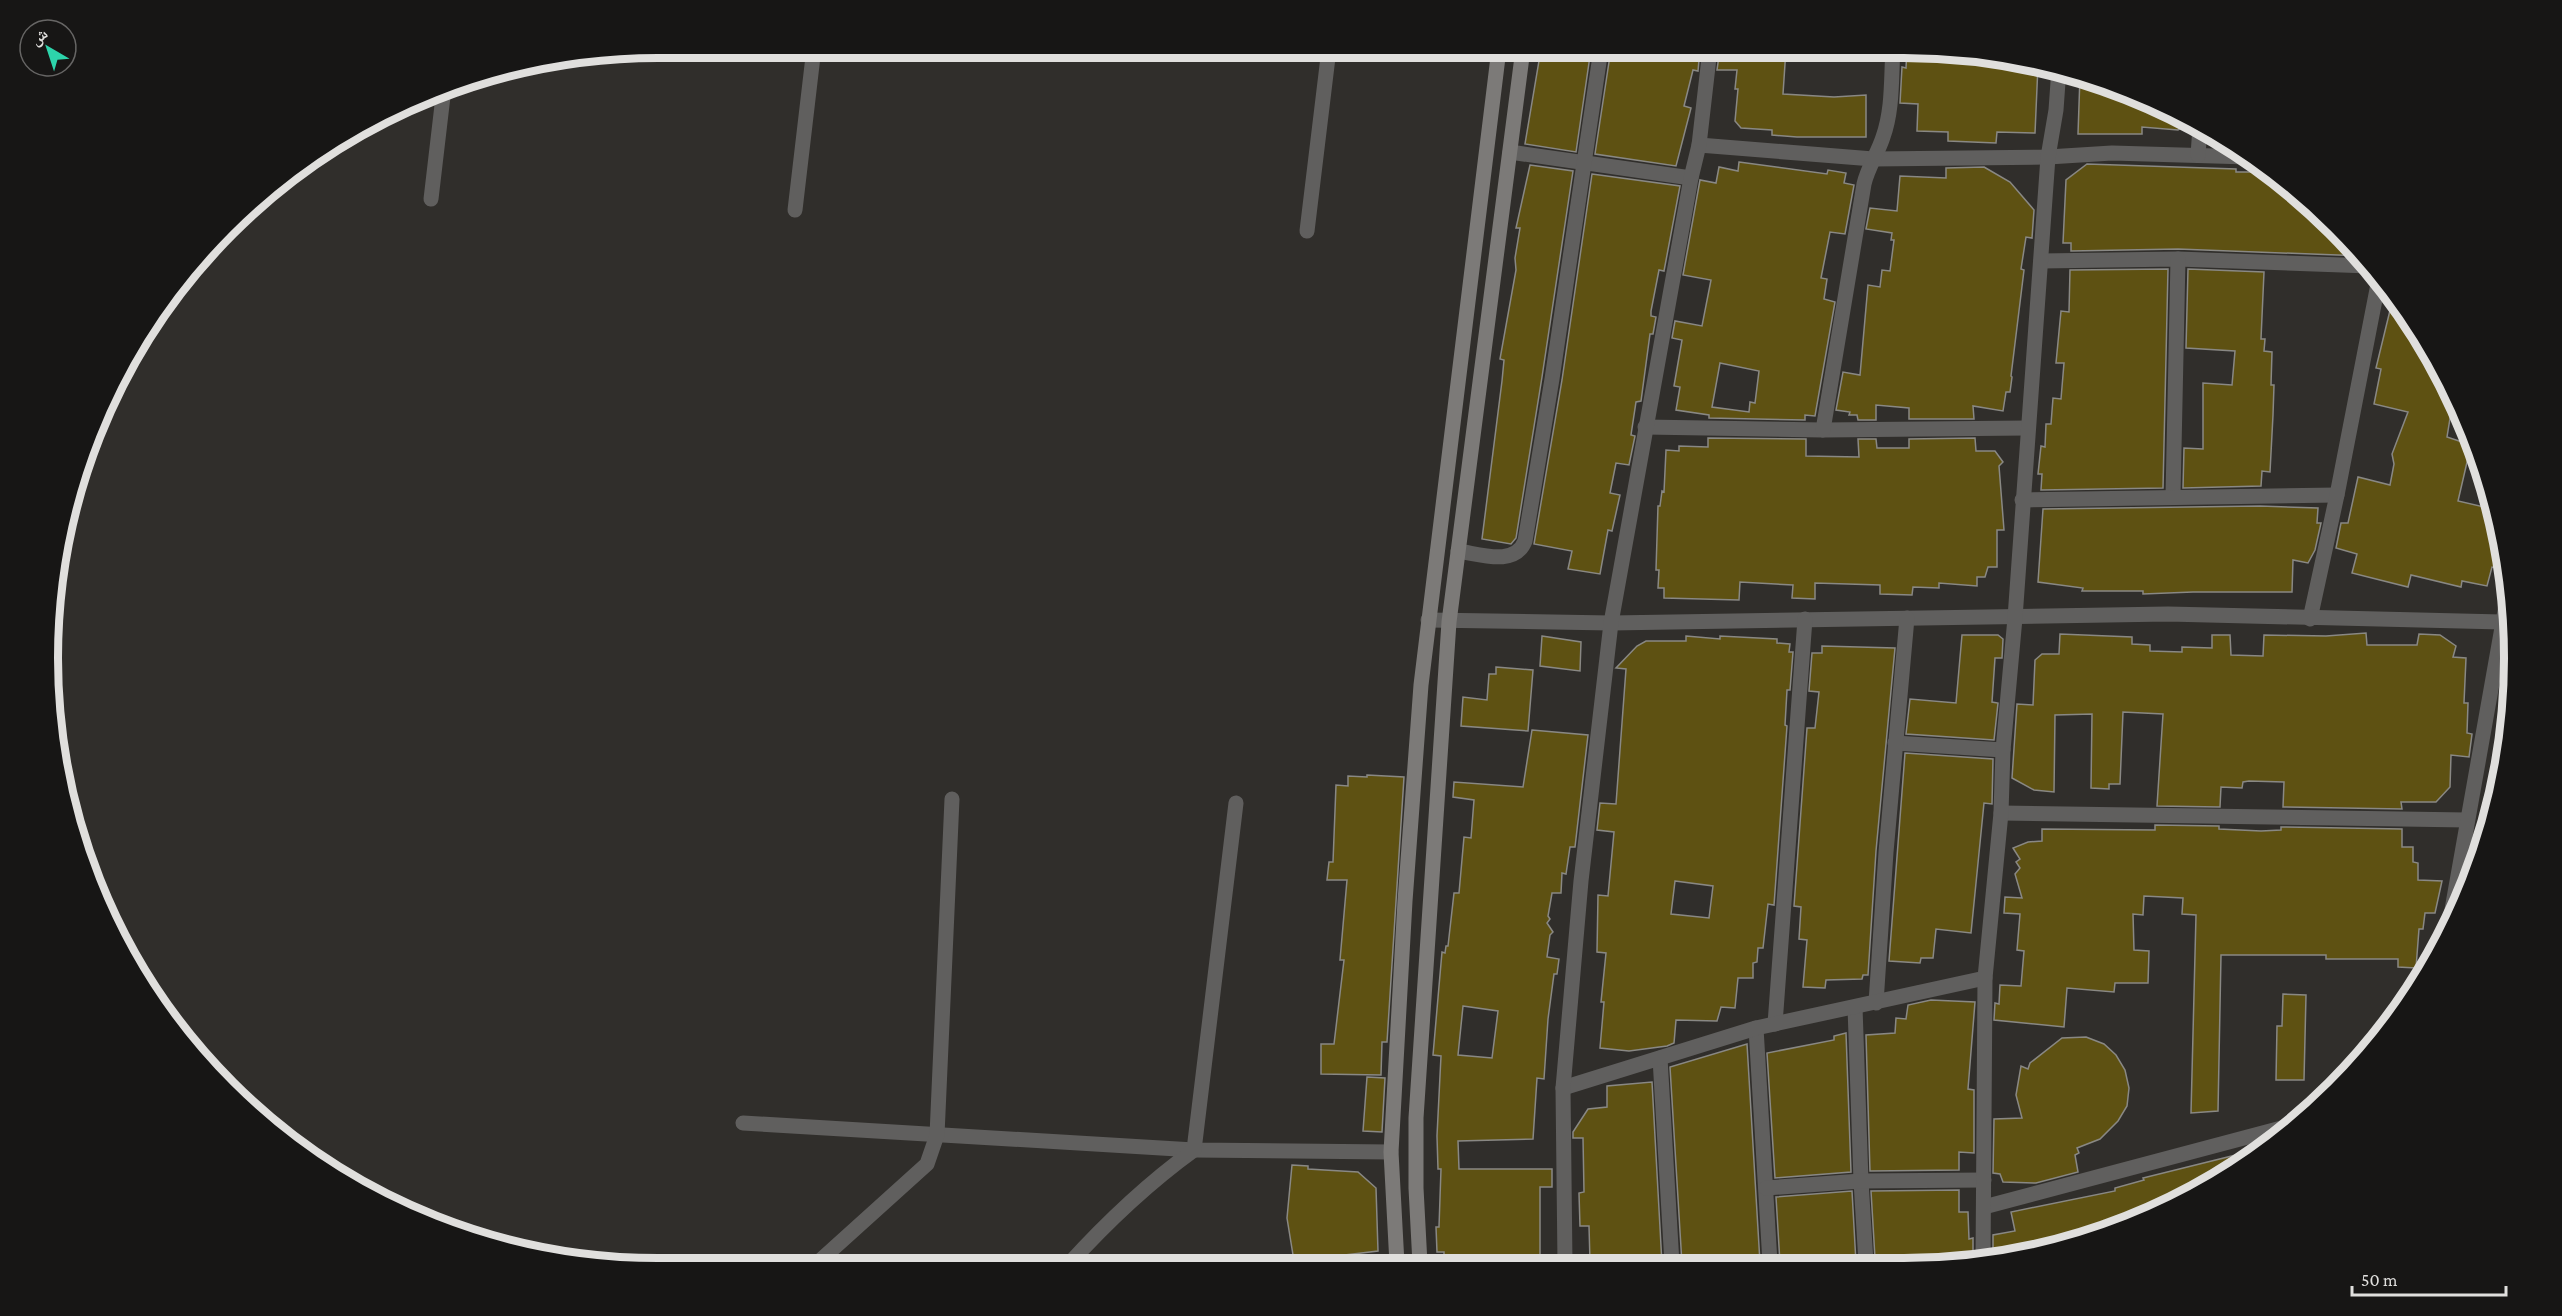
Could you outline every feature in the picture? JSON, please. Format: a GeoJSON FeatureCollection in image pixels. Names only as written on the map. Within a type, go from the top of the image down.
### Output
{"type":"FeatureCollection","features":[{"type":"Feature","properties":{"kind":"street"},"geometry":{"type":"LineString","coordinates":[[795,210],[813,58]]}},
{"type":"Feature","properties":{"kind":"street"},"geometry":{"type":"LineString","coordinates":[[1307,231],[1328,58]]}},
{"type":"Feature","properties":{"kind":"street"},"geometry":{"type":"LineString","coordinates":[[1397,1258],[1391,1152],[1406,889],[1428,620],[1498,58]]}},
{"type":"Feature","properties":{"kind":"street"},"geometry":{"type":"LineString","coordinates":[[1420,1258],[1416,1118],[1449,622],[1522,58]]}},
{"type":"Feature","properties":{"kind":"street"},"geometry":{"type":"LineString","coordinates":[[1458,551],[1508,558],[1523,548],[1526,541],[1600,58]]}},
{"type":"Feature","properties":{"kind":"street"},"geometry":{"type":"LineString","coordinates":[[1565,1258],[1563,1088],[1581,881],[1611,623],[1690,178],[1699,145],[1709,58]]}},
{"type":"Feature","properties":{"kind":"street"},"geometry":{"type":"LineString","coordinates":[[1823,430],[1864,184],[1883,137],[1890,108],[1893,58]]}},
{"type":"Feature","properties":{"kind":"street"},"geometry":{"type":"LineString","coordinates":[[1983,1252],[1985,978],[2001,813],[2003,750],[2015,618],[2048,157],[2056,110],[2058,79]]}},
{"type":"Feature","properties":{"kind":"street"},"geometry":{"type":"LineString","coordinates":[[431,199],[443,99]]}},
{"type":"Feature","properties":{"kind":"street"},"geometry":{"type":"LineString","coordinates":[[2198,155],[2199,136]]}},
{"type":"Feature","properties":{"kind":"street"},"geometry":{"type":"LineString","coordinates":[[1699,145],[1873,159],[2048,157],[2112,153],[2232,157]]}},
{"type":"Feature","properties":{"kind":"street"},"geometry":{"type":"LineString","coordinates":[[1510,152],[1690,178]]}},
{"type":"Feature","properties":{"kind":"street"},"geometry":{"type":"LineString","coordinates":[[2041,261],[2178,259],[2357,266]]}},
{"type":"Feature","properties":{"kind":"street"},"geometry":{"type":"LineString","coordinates":[[2173,496],[2178,259]]}},
{"type":"Feature","properties":{"kind":"street"},"geometry":{"type":"LineString","coordinates":[[2310,619],[2377,289]]}},
{"type":"Feature","properties":{"kind":"street"},"geometry":{"type":"LineString","coordinates":[[1645,427],[1823,430],[2027,428]]}},
{"type":"Feature","properties":{"kind":"street"},"geometry":{"type":"LineString","coordinates":[[2022,500],[2337,495]]}},
{"type":"Feature","properties":{"kind":"street"},"geometry":{"type":"LineString","coordinates":[[1428,620],[1611,623],[2168,614],[2502,622],[2454,896]]}},
{"type":"Feature","properties":{"kind":"street"},"geometry":{"type":"LineString","coordinates":[[1876,1003],[1895,743],[1907,618]]}},
{"type":"Feature","properties":{"kind":"street"},"geometry":{"type":"LineString","coordinates":[[1775,1024],[1805,619]]}},
{"type":"Feature","properties":{"kind":"street"},"geometry":{"type":"LineString","coordinates":[[1895,743],[2003,750]]}},
{"type":"Feature","properties":{"kind":"street"},"geometry":{"type":"LineString","coordinates":[[823,1258],[927,1164],[937,1135],[952,799]]}},
{"type":"Feature","properties":{"kind":"street"},"geometry":{"type":"LineString","coordinates":[[1074,1258],[1103,1226],[1133,1198],[1158,1176],[1194,1150],[1236,803]]}},
{"type":"Feature","properties":{"kind":"street"},"geometry":{"type":"LineString","coordinates":[[2001,813],[2467,820]]}},
{"type":"Feature","properties":{"kind":"street"},"geometry":{"type":"LineString","coordinates":[[1563,1088],[1756,1028],[1985,978]]}},
{"type":"Feature","properties":{"kind":"street"},"geometry":{"type":"LineString","coordinates":[[1855,1007],[1866,1258]]}},
{"type":"Feature","properties":{"kind":"street"},"geometry":{"type":"LineString","coordinates":[[1756,1028],[1770,1258]]}},
{"type":"Feature","properties":{"kind":"street"},"geometry":{"type":"LineString","coordinates":[[1660,1058],[1672,1258]]}},
{"type":"Feature","properties":{"kind":"street"},"geometry":{"type":"LineString","coordinates":[[743,1123],[1194,1150],[1391,1152]]}},
{"type":"Feature","properties":{"kind":"street"},"geometry":{"type":"LineString","coordinates":[[1984,1207],[2274,1130]]}},
{"type":"Feature","properties":{"kind":"street"},"geometry":{"type":"LineString","coordinates":[[1766,1188],[1861,1181],[1984,1180]]}},
{"type":"Feature","properties":{"kind":"building"},"geometry":{"type":"Polygon","coordinates":[[[1539,58],[1590,58],[1576,152],[1525,144],[1539,58]]]}},
{"type":"Feature","properties":{"kind":"building"},"geometry":{"type":"Polygon","coordinates":[[[1610,58],[1699,58],[1698,71],[1693,70],[1684,106],[1691,108],[1676,166],[1595,154],[1610,58]]]}},
{"type":"Feature","properties":{"kind":"building"},"geometry":{"type":"Polygon","coordinates":[[[1719,58],[1785,58],[1783,94],[1834,97],[1866,95],[1866,137],[1797,137],[1772,135],[1772,130],[1741,128],[1735,121],[1737,70],[1717,70],[1719,58]]]}},
{"type":"Feature","properties":{"kind":"building"},"geometry":{"type":"Polygon","coordinates":[[[1907,58],[1982,64],[2038,74],[2035,133],[1997,132],[1996,143],[1948,141],[1948,132],[1917,131],[1918,104],[1900,103],[1902,67],[1906,68],[1907,58]]]}},
{"type":"Feature","properties":{"kind":"building"},"geometry":{"type":"Polygon","coordinates":[[[2080,85],[2133,104],[2182,127],[2178,130],[2142,127],[2142,134],[2078,134],[2080,85]]]}},
{"type":"Feature","properties":{"kind":"building"},"geometry":{"type":"Polygon","coordinates":[[[1739,162],[1827,174],[1828,170],[1846,173],[1844,183],[1854,185],[1845,234],[1830,232],[1821,278],[1827,279],[1824,299],[1835,302],[1815,416],[1805,415],[1805,420],[1709,418],[1709,415],[1676,410],[1680,387],[1674,386],[1682,340],[1672,338],[1675,321],[1702,326],[1711,280],[1683,275],[1700,180],[1716,183],[1719,167],[1738,171],[1739,162]],[[1720,363],[1712,407],[1749,412],[1750,402],[1755,403],[1759,371],[1720,363]]]}},
{"type":"Feature","properties":{"kind":"building"},"geometry":{"type":"Polygon","coordinates":[[[2087,164],[2236,169],[2236,172],[2254,172],[2299,207],[2348,255],[2178,249],[2071,251],[2071,243],[2063,243],[2066,180],[2087,164]]]}},
{"type":"Feature","properties":{"kind":"building"},"geometry":{"type":"Polygon","coordinates":[[[1530,165],[1573,171],[1516,538],[1511,544],[1482,539],[1502,381],[1504,360],[1500,359],[1516,270],[1515,258],[1520,228],[1516,228],[1530,165]]]}},
{"type":"Feature","properties":{"kind":"building"},"geometry":{"type":"Polygon","coordinates":[[[1984,167],[2010,182],[2034,210],[2032,238],[2026,237],[2021,269],[2024,270],[2010,392],[2006,392],[2003,411],[1973,406],[1974,419],[1909,419],[1909,408],[1876,405],[1876,420],[1858,420],[1857,415],[1849,415],[1850,412],[1836,410],[1843,372],[1860,375],[1868,285],[1880,287],[1882,270],[1890,271],[1894,240],[1891,240],[1892,233],[1866,229],[1870,208],[1897,211],[1900,176],[1946,178],[1946,168],[1984,167]]]}},
{"type":"Feature","properties":{"kind":"building"},"geometry":{"type":"Polygon","coordinates":[[[1592,174],[1680,186],[1664,271],[1659,270],[1651,311],[1651,316],[1656,317],[1653,334],[1650,334],[1641,401],[1636,402],[1631,435],[1635,436],[1629,465],[1616,463],[1610,493],[1620,495],[1612,531],[1608,530],[1600,574],[1568,569],[1572,551],[1534,544],[1562,380],[1592,174]]]}},
{"type":"Feature","properties":{"kind":"building"},"geometry":{"type":"Polygon","coordinates":[[[2168,269],[2163,488],[2041,490],[2042,474],[2038,474],[2041,446],[2045,447],[2046,424],[2051,424],[2053,398],[2061,399],[2064,363],[2056,363],[2061,311],[2069,312],[2070,270],[2168,269]]]}},
{"type":"Feature","properties":{"kind":"building"},"geometry":{"type":"Polygon","coordinates":[[[2188,269],[2264,272],[2261,339],[2265,339],[2264,351],[2272,352],[2271,385],[2274,385],[2270,472],[2262,471],[2261,486],[2183,488],[2184,448],[2203,449],[2203,383],[2232,385],[2235,351],[2186,348],[2188,269]]]}},
{"type":"Feature","properties":{"kind":"building"},"geometry":{"type":"Polygon","coordinates":[[[2391,308],[2423,358],[2451,413],[2447,437],[2463,442],[2468,456],[2458,501],[2484,507],[2496,568],[2492,567],[2487,586],[2462,581],[2461,587],[2411,575],[2408,587],[2352,573],[2357,554],[2336,548],[2341,523],[2348,523],[2358,477],[2390,485],[2394,464],[2392,454],[2408,412],[2374,404],[2381,369],[2376,368],[2391,308]]]}},
{"type":"Feature","properties":{"kind":"building"},"geometry":{"type":"Polygon","coordinates":[[[1708,438],[1806,439],[1806,456],[1859,457],[1858,439],[1876,439],[1877,448],[1909,448],[1909,439],[1975,438],[1976,451],[1995,451],[2003,462],[1999,466],[2004,530],[1997,530],[1997,567],[1988,567],[1985,577],[1977,577],[1977,586],[1939,583],[1939,588],[1913,587],[1912,595],[1880,594],[1880,585],[1815,583],[1815,599],[1792,598],[1793,585],[1740,582],[1739,600],[1664,598],[1664,588],[1658,588],[1659,570],[1656,570],[1658,506],[1660,506],[1662,491],[1664,492],[1666,450],[1679,451],[1679,446],[1708,447],[1708,438]]]}},
{"type":"Feature","properties":{"kind":"building"},"geometry":{"type":"Polygon","coordinates":[[[2260,506],[2318,508],[2317,523],[2321,523],[2315,550],[2308,563],[2293,560],[2292,592],[2143,594],[2143,591],[2082,591],[2083,588],[2038,582],[2043,509],[2260,506]]]}},
{"type":"Feature","properties":{"kind":"building"},"geometry":{"type":"Polygon","coordinates":[[[2366,633],[2367,645],[2417,645],[2419,634],[2440,635],[2456,646],[2453,657],[2466,658],[2464,703],[2468,703],[2467,733],[2472,734],[2469,757],[2451,755],[2450,787],[2436,802],[2401,802],[2402,809],[2283,807],[2284,782],[2249,781],[2243,782],[2242,788],[2221,787],[2220,807],[2157,806],[2163,714],[2123,712],[2120,784],[2109,784],[2109,789],[2091,788],[2092,714],[2055,715],[2054,792],[2034,790],[2012,778],[2017,704],[2033,705],[2035,660],[2042,654],[2059,654],[2060,634],[2132,637],[2132,644],[2150,645],[2150,651],[2182,652],[2182,647],[2212,648],[2212,635],[2230,635],[2231,655],[2263,656],[2264,635],[2326,636],[2366,633]]]}},
{"type":"Feature","properties":{"kind":"building"},"geometry":{"type":"Polygon","coordinates":[[[1962,635],[1998,635],[2003,639],[2002,658],[1995,658],[1992,702],[1998,703],[1994,740],[1906,734],[1910,699],[1956,703],[1962,635]]]}},
{"type":"Feature","properties":{"kind":"building"},"geometry":{"type":"Polygon","coordinates":[[[1542,636],[1581,642],[1580,671],[1540,666],[1542,636]]]}},
{"type":"Feature","properties":{"kind":"building"},"geometry":{"type":"Polygon","coordinates":[[[1686,636],[1720,639],[1720,636],[1777,639],[1777,643],[1790,644],[1789,652],[1793,652],[1790,690],[1787,690],[1785,725],[1787,726],[1774,905],[1768,904],[1763,948],[1758,948],[1757,962],[1753,963],[1753,978],[1738,978],[1735,1008],[1721,1007],[1717,1021],[1676,1020],[1674,1043],[1667,1046],[1629,1051],[1600,1048],[1604,1002],[1601,1002],[1606,953],[1597,952],[1598,895],[1608,896],[1614,832],[1597,830],[1600,803],[1616,804],[1626,669],[1616,668],[1637,646],[1646,641],[1686,641],[1686,636]],[[1675,881],[1671,914],[1709,918],[1713,886],[1675,881]]]}},
{"type":"Feature","properties":{"kind":"building"},"geometry":{"type":"Polygon","coordinates":[[[1822,646],[1895,648],[1876,851],[1868,975],[1863,975],[1862,979],[1826,980],[1825,988],[1803,987],[1807,940],[1799,939],[1801,907],[1794,906],[1807,728],[1815,728],[1819,692],[1809,691],[1812,653],[1822,653],[1822,646]]]}},
{"type":"Feature","properties":{"kind":"building"},"geometry":{"type":"Polygon","coordinates":[[[1496,667],[1533,670],[1528,731],[1461,726],[1463,697],[1487,700],[1489,674],[1496,674],[1496,667]]]}},
{"type":"Feature","properties":{"kind":"building"},"geometry":{"type":"Polygon","coordinates":[[[1532,730],[1588,735],[1575,847],[1570,847],[1566,874],[1562,873],[1561,893],[1552,893],[1548,916],[1550,919],[1547,923],[1553,932],[1550,935],[1547,957],[1559,959],[1557,974],[1554,974],[1548,1019],[1544,1079],[1537,1078],[1533,1139],[1458,1141],[1459,1169],[1552,1169],[1552,1187],[1540,1187],[1540,1258],[1444,1258],[1444,1252],[1437,1252],[1436,1227],[1439,1227],[1441,1169],[1438,1169],[1437,1136],[1441,1056],[1433,1055],[1442,952],[1445,953],[1446,946],[1448,946],[1454,893],[1459,893],[1464,837],[1471,838],[1474,800],[1453,797],[1454,782],[1523,787],[1532,730]],[[1463,1006],[1458,1055],[1492,1058],[1498,1011],[1463,1006]]]}},
{"type":"Feature","properties":{"kind":"building"},"geometry":{"type":"Polygon","coordinates":[[[1905,753],[1993,759],[1992,804],[1984,803],[1971,933],[1936,929],[1933,958],[1921,958],[1920,963],[1889,961],[1905,753]]]}},
{"type":"Feature","properties":{"kind":"building"},"geometry":{"type":"Polygon","coordinates":[[[1367,775],[1404,777],[1387,1042],[1382,1042],[1381,1075],[1321,1074],[1321,1044],[1334,1044],[1344,960],[1340,960],[1347,880],[1327,880],[1329,862],[1333,862],[1336,785],[1348,786],[1348,776],[1367,777],[1367,775]]]}},
{"type":"Feature","properties":{"kind":"building"},"geometry":{"type":"Polygon","coordinates":[[[2155,825],[2219,826],[2219,829],[2261,831],[2281,830],[2281,827],[2402,829],[2402,847],[2413,847],[2413,862],[2418,863],[2418,880],[2442,881],[2435,913],[2425,913],[2423,929],[2419,929],[2416,968],[2398,967],[2398,959],[2326,959],[2326,955],[2221,955],[2218,1111],[2191,1113],[2196,915],[2182,914],[2183,898],[2144,896],[2143,915],[2133,914],[2134,950],[2149,951],[2148,983],[2115,983],[2114,992],[2067,988],[2064,1027],[1994,1020],[1995,1003],[1999,1004],[2000,985],[2021,986],[2024,951],[2017,950],[2020,914],[2004,913],[2005,897],[2022,898],[2015,874],[2020,868],[2016,862],[2020,859],[2013,848],[2028,842],[2042,841],[2042,829],[2155,830],[2155,825]]]}},
{"type":"Feature","properties":{"kind":"building"},"geometry":{"type":"Polygon","coordinates":[[[2283,994],[2306,995],[2304,1080],[2276,1080],[2277,1026],[2282,1026],[2283,994]]]}},
{"type":"Feature","properties":{"kind":"building"},"geometry":{"type":"Polygon","coordinates":[[[1931,1000],[1975,1002],[1968,1089],[1974,1090],[1974,1153],[1959,1152],[1959,1170],[1870,1171],[1866,1035],[1895,1033],[1896,1018],[1906,1019],[1908,1005],[1931,1000]]]}},
{"type":"Feature","properties":{"kind":"building"},"geometry":{"type":"Polygon","coordinates":[[[1846,1033],[1851,1172],[1775,1178],[1767,1053],[1834,1040],[1834,1036],[1846,1033]]]}},
{"type":"Feature","properties":{"kind":"building"},"geometry":{"type":"Polygon","coordinates":[[[2086,1037],[2104,1044],[2116,1055],[2125,1070],[2129,1088],[2127,1106],[2118,1121],[2100,1139],[2077,1148],[2079,1153],[2075,1155],[2078,1172],[2036,1183],[2003,1182],[2000,1174],[1993,1173],[1994,1119],[2022,1118],[2016,1095],[2021,1066],[2028,1069],[2030,1063],[2062,1038],[2086,1037]]]}},
{"type":"Feature","properties":{"kind":"building"},"geometry":{"type":"Polygon","coordinates":[[[1747,1044],[1760,1258],[1682,1258],[1670,1067],[1747,1044]]]}},
{"type":"Feature","properties":{"kind":"building"},"geometry":{"type":"Polygon","coordinates":[[[1367,1077],[1385,1078],[1382,1132],[1363,1131],[1367,1077]]]}},
{"type":"Feature","properties":{"kind":"building"},"geometry":{"type":"Polygon","coordinates":[[[1652,1082],[1662,1258],[1590,1258],[1589,1226],[1580,1226],[1579,1193],[1584,1192],[1583,1138],[1573,1138],[1573,1132],[1588,1109],[1607,1107],[1607,1086],[1652,1082]]]}},
{"type":"Feature","properties":{"kind":"building"},"geometry":{"type":"Polygon","coordinates":[[[2240,1154],[2169,1196],[2133,1212],[2059,1237],[1993,1250],[1993,1235],[2015,1231],[2011,1212],[2115,1191],[2115,1188],[2144,1180],[2143,1178],[2240,1154]]]}},
{"type":"Feature","properties":{"kind":"building"},"geometry":{"type":"Polygon","coordinates":[[[1292,1165],[1308,1166],[1308,1169],[1358,1172],[1376,1188],[1378,1251],[1319,1258],[1294,1258],[1287,1218],[1292,1165]]]}},
{"type":"Feature","properties":{"kind":"building"},"geometry":{"type":"Polygon","coordinates":[[[1959,1190],[1959,1212],[1968,1212],[1969,1239],[1973,1238],[1973,1253],[1875,1258],[1871,1191],[1959,1190]]]}},
{"type":"Feature","properties":{"kind":"building"},"geometry":{"type":"Polygon","coordinates":[[[1852,1191],[1856,1258],[1780,1258],[1776,1197],[1852,1191]]]}}]}
